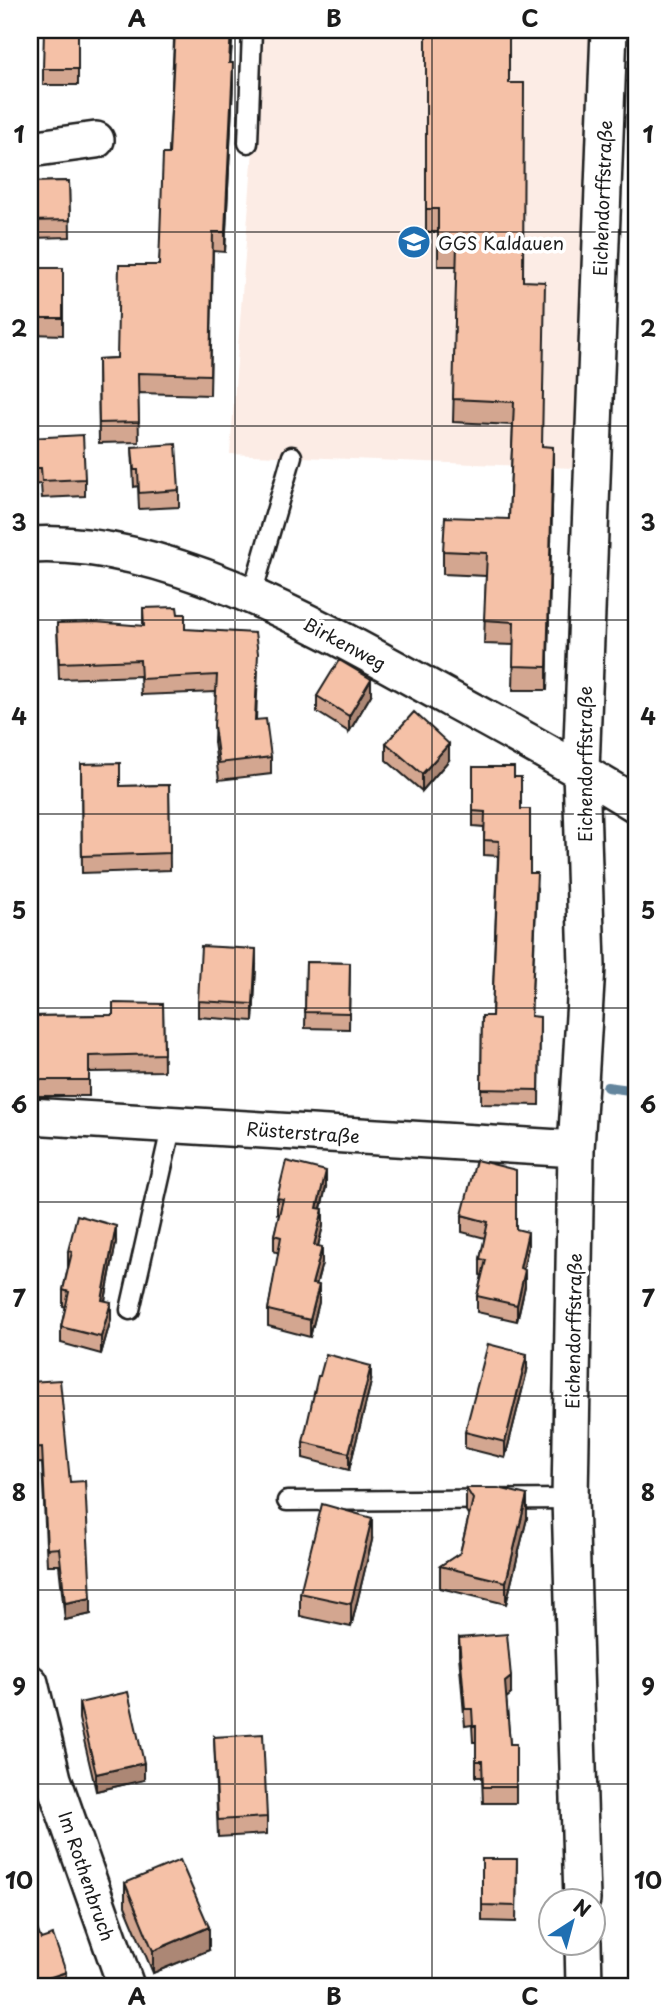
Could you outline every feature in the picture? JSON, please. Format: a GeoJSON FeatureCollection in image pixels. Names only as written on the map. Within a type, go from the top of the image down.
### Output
{"type":"FeatureCollection","features":[{"type":"Feature","properties":{"kind":"street","name":"Eichendorffstraße"},"geometry":{"type":"LineString","coordinates":[[582,1886],[570,1499],[576,1149],[587,966],[581,770],[608,30]]}},
{"type":"Feature","properties":{"kind":"street"},"geometry":{"type":"LineString","coordinates":[[30,149],[96,140]]}},
{"type":"Feature","properties":{"kind":"street","name":"Birkenweg"},"geometry":{"type":"LineString","coordinates":[[30,545],[48,544],[127,554],[209,580],[316,625],[581,770],[637,805]]}},
{"type":"Feature","properties":{"kind":"street","name":"Rüsterstraße"},"geometry":{"type":"LineString","coordinates":[[30,1116],[576,1149]]}},
{"type":"Feature","properties":{"kind":"street","name":"Im Rothenbruch"},"geometry":{"type":"LineString","coordinates":[[30,1683],[53,1779],[126,1986]]}},
{"type":"Feature","properties":{"kind":"street"},"geometry":{"type":"LineString","coordinates":[[583,1956],[584,1986]]}},
{"type":"Feature","properties":{"kind":"lane"},"geometry":{"type":"LineString","coordinates":[[248,143],[252,30]]}},
{"type":"Feature","properties":{"kind":"lane"},"geometry":{"type":"LineString","coordinates":[[251,598],[292,456]]}},
{"type":"Feature","properties":{"kind":"lane"},"geometry":{"type":"LineString","coordinates":[[130,1310],[172,1124]]}},
{"type":"Feature","properties":{"kind":"lane"},"geometry":{"type":"LineString","coordinates":[[287,1501],[570,1499]]}},
{"type":"Feature","properties":{"kind":"shaded area","name":"GGS Kaldauen"},"geometry":{"type":"Polygon","coordinates":[[[262,30],[592,30],[573,468],[230,454],[262,30]]]}},
{"type":"Feature","properties":{"kind":"building"},"geometry":{"type":"Polygon","coordinates":[[[44,30],[78,30],[78,69],[43,69],[44,30]]]}},
{"type":"Feature","properties":{"kind":"building"},"geometry":{"type":"Polygon","coordinates":[[[175,30],[231,30],[229,63],[233,63],[225,232],[213,232],[210,375],[138,373],[139,422],[99,423],[98,359],[117,358],[119,265],[159,265],[163,154],[169,154],[175,30]]]}},
{"type":"Feature","properties":{"kind":"building"},"geometry":{"type":"Polygon","coordinates":[[[426,30],[509,30],[509,83],[524,83],[523,281],[545,282],[542,446],[553,447],[547,667],[513,666],[514,622],[484,620],[487,553],[443,551],[445,517],[509,519],[514,402],[453,399],[457,243],[438,243],[438,209],[426,209],[426,30]]]}},
{"type":"Feature","properties":{"kind":"building"},"geometry":{"type":"Polygon","coordinates":[[[69,181],[70,220],[30,221],[30,182],[69,181]]]}},
{"type":"Feature","properties":{"kind":"building"},"geometry":{"type":"Polygon","coordinates":[[[30,268],[63,268],[63,318],[30,318],[30,268]]]}},
{"type":"Feature","properties":{"kind":"building"},"geometry":{"type":"Polygon","coordinates":[[[83,435],[85,479],[42,481],[41,468],[30,468],[30,438],[83,435]]]}},
{"type":"Feature","properties":{"kind":"building"},"geometry":{"type":"Polygon","coordinates":[[[176,444],[179,490],[139,493],[138,470],[134,470],[132,447],[176,444]]]}},
{"type":"Feature","properties":{"kind":"building"},"geometry":{"type":"Polygon","coordinates":[[[637,591],[637,677],[635,677],[637,591]]]}},
{"type":"Feature","properties":{"kind":"building"},"geometry":{"type":"Polygon","coordinates":[[[177,607],[178,614],[185,614],[185,629],[255,633],[258,653],[255,720],[266,719],[271,757],[219,763],[214,726],[217,675],[141,679],[140,660],[59,663],[57,623],[95,622],[144,626],[143,608],[177,607]]]}},
{"type":"Feature","properties":{"kind":"building"},"geometry":{"type":"Polygon","coordinates":[[[339,660],[371,679],[349,716],[317,696],[339,660]]]}},
{"type":"Feature","properties":{"kind":"building"},"geometry":{"type":"Polygon","coordinates":[[[414,712],[449,744],[422,774],[386,743],[414,712]]]}},
{"type":"Feature","properties":{"kind":"building"},"geometry":{"type":"Polygon","coordinates":[[[120,763],[120,786],[169,785],[170,853],[82,856],[81,764],[120,763]]]}},
{"type":"Feature","properties":{"kind":"building"},"geometry":{"type":"Polygon","coordinates":[[[473,767],[514,767],[514,777],[521,777],[521,809],[530,809],[530,873],[537,873],[531,1016],[540,1017],[539,1090],[481,1089],[482,1016],[492,1016],[499,841],[484,840],[485,812],[473,811],[473,767]]]}},
{"type":"Feature","properties":{"kind":"building"},"geometry":{"type":"Polygon","coordinates":[[[201,946],[256,949],[253,1004],[198,1001],[201,946]]]}},
{"type":"Feature","properties":{"kind":"building"},"geometry":{"type":"Polygon","coordinates":[[[306,962],[350,963],[349,1013],[305,1012],[306,962]]]}},
{"type":"Feature","properties":{"kind":"building"},"geometry":{"type":"Polygon","coordinates":[[[113,1003],[163,1004],[164,1054],[89,1056],[89,1080],[35,1080],[34,1016],[113,1015],[113,1003]]]}},
{"type":"Feature","properties":{"kind":"building"},"geometry":{"type":"Polygon","coordinates":[[[476,1160],[516,1170],[516,1229],[528,1232],[520,1268],[525,1270],[517,1305],[477,1296],[486,1260],[480,1259],[488,1222],[462,1215],[476,1160]]]}},
{"type":"Feature","properties":{"kind":"building"},"geometry":{"type":"Polygon","coordinates":[[[286,1161],[326,1171],[317,1208],[323,1209],[314,1245],[322,1247],[312,1284],[319,1285],[310,1320],[268,1310],[281,1237],[274,1235],[283,1199],[277,1198],[286,1161]]]}},
{"type":"Feature","properties":{"kind":"building"},"geometry":{"type":"Polygon","coordinates":[[[77,1215],[116,1226],[102,1300],[111,1302],[101,1337],[61,1327],[69,1292],[63,1290],[72,1252],[68,1251],[77,1215]]]}},
{"type":"Feature","properties":{"kind":"building"},"geometry":{"type":"Polygon","coordinates":[[[488,1344],[527,1354],[505,1442],[465,1432],[488,1344]]]}},
{"type":"Feature","properties":{"kind":"building"},"geometry":{"type":"Polygon","coordinates":[[[326,1354],[371,1366],[349,1453],[303,1442],[318,1376],[326,1354]]]}},
{"type":"Feature","properties":{"kind":"building"},"geometry":{"type":"Polygon","coordinates":[[[60,1380],[70,1482],[85,1481],[91,1598],[65,1603],[59,1548],[47,1549],[42,1447],[30,1448],[30,1382],[60,1380]]]}},
{"type":"Feature","properties":{"kind":"building"},"geometry":{"type":"Polygon","coordinates":[[[466,1488],[498,1488],[527,1495],[506,1582],[440,1566],[460,1553],[473,1499],[466,1488]]]}},
{"type":"Feature","properties":{"kind":"building"},"geometry":{"type":"Polygon","coordinates":[[[322,1504],[372,1518],[351,1604],[300,1593],[322,1504]]]}},
{"type":"Feature","properties":{"kind":"building"},"geometry":{"type":"Polygon","coordinates":[[[507,1634],[511,1677],[505,1682],[510,1744],[516,1744],[516,1787],[483,1787],[482,1761],[476,1761],[476,1726],[473,1726],[472,1709],[465,1709],[459,1638],[507,1634]]]}},
{"type":"Feature","properties":{"kind":"building"},"geometry":{"type":"Polygon","coordinates":[[[128,1692],[144,1763],[96,1774],[79,1703],[128,1692]]]}},
{"type":"Feature","properties":{"kind":"building"},"geometry":{"type":"Polygon","coordinates":[[[633,1709],[637,1709],[637,1792],[630,1792],[629,1756],[633,1756],[633,1709]]]}},
{"type":"Feature","properties":{"kind":"building"},"geometry":{"type":"Polygon","coordinates":[[[263,1734],[267,1817],[218,1820],[214,1737],[263,1734]]]}},
{"type":"Feature","properties":{"kind":"building"},"geometry":{"type":"Polygon","coordinates":[[[482,1859],[517,1859],[516,1906],[482,1905],[482,1859]]]}},
{"type":"Feature","properties":{"kind":"building"},"geometry":{"type":"Polygon","coordinates":[[[180,1860],[209,1927],[153,1951],[125,1883],[180,1860]]]}},
{"type":"Feature","properties":{"kind":"building"},"geometry":{"type":"Polygon","coordinates":[[[30,1911],[41,1939],[53,1935],[66,1972],[30,1984],[30,1911]]]}},
{"type":"Feature","properties":{"kind":"waterway"},"geometry":{"type":"LineString","coordinates":[[607,1087],[637,1091]]}},
{"type":"Feature","properties":{"kind":"place","name":"GGS Kaldauen"},"geometry":{"type":"Point","coordinates":[414,242]}}]}
